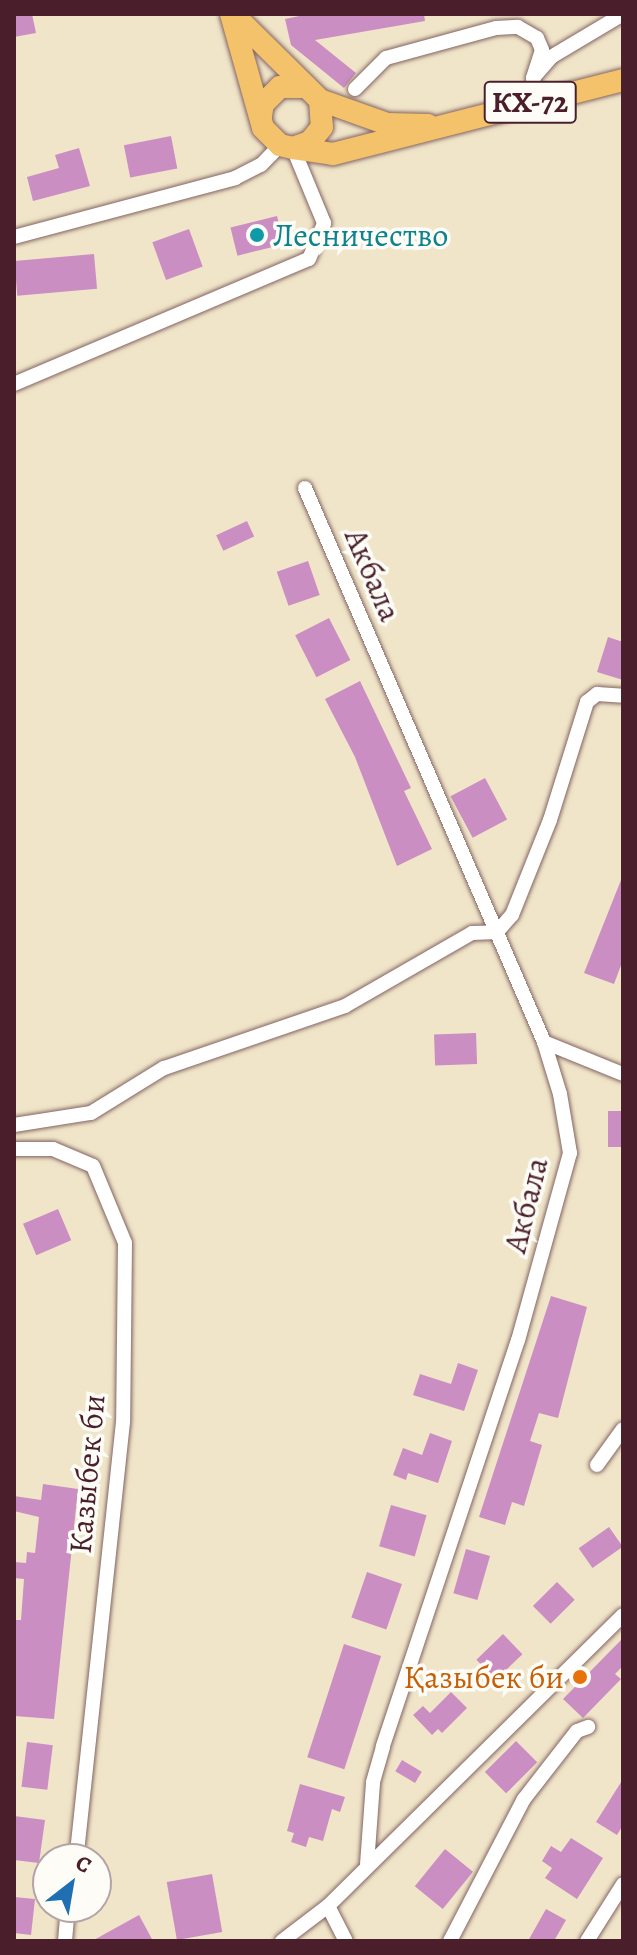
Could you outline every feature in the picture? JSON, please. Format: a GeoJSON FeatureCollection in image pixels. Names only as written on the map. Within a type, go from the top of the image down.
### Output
{"type":"FeatureCollection","features":[{"type":"Feature","properties":{"kind":"main road","name":"КХ-72"},"geometry":{"type":"LineString","coordinates":[[232,14],[312,94],[387,124],[438,125]]}},
{"type":"Feature","properties":{"kind":"main road","name":"КХ-72"},"geometry":{"type":"LineString","coordinates":[[232,14],[270,138],[286,146],[333,154],[399,141],[438,125],[623,80]]}},
{"type":"Feature","properties":{"kind":"main road"},"geometry":{"type":"LineString","coordinates":[[261,116],[270,94],[292,85],[312,94],[324,118],[317,136],[286,146]]}},
{"type":"Feature","properties":{"kind":"street"},"geometry":{"type":"LineString","coordinates":[[533,78],[551,57],[623,14]]}},
{"type":"Feature","properties":{"kind":"street"},"geometry":{"type":"LineString","coordinates":[[355,89],[386,58],[410,48],[496,28],[518,27],[537,38],[542,50],[533,78],[536,101]]}},
{"type":"Feature","properties":{"kind":"street"},"geometry":{"type":"LineString","coordinates":[[14,237],[235,178],[261,165],[286,146],[324,223],[309,259],[14,384]]}},
{"type":"Feature","properties":{"kind":"street","name":"Акбала"},"geometry":{"type":"LineString","coordinates":[[305,488],[544,1042],[560,1094],[570,1153],[500,1397],[383,1747],[373,1783],[367,1865]]}},
{"type":"Feature","properties":{"kind":"street"},"geometry":{"type":"LineString","coordinates":[[14,1125],[91,1113],[164,1068],[345,1006],[472,933],[497,932],[512,915],[544,833],[587,702],[597,694],[623,696]]}},
{"type":"Feature","properties":{"kind":"street"},"geometry":{"type":"LineString","coordinates":[[544,1042],[623,1074]]}},
{"type":"Feature","properties":{"kind":"street","name":"Казыбек би"},"geometry":{"type":"LineString","coordinates":[[21,1149],[53,1149],[93,1166],[125,1243],[123,1422],[78,1843]]}},
{"type":"Feature","properties":{"kind":"street"},"geometry":{"type":"LineString","coordinates":[[597,1465],[623,1429]]}},
{"type":"Feature","properties":{"kind":"street"},"geometry":{"type":"LineString","coordinates":[[282,1941],[328,1906],[623,1615]]}},
{"type":"Feature","properties":{"kind":"street"},"geometry":{"type":"LineString","coordinates":[[450,1941],[524,1799],[577,1731],[588,1727]]}},
{"type":"Feature","properties":{"kind":"street"},"geometry":{"type":"LineString","coordinates":[[587,1941],[623,1884]]}},
{"type":"Feature","properties":{"kind":"street"},"geometry":{"type":"LineString","coordinates":[[328,1906],[346,1941]]}},
{"type":"Feature","properties":{"kind":"building"},"geometry":{"type":"Polygon","coordinates":[[[14,14],[32,14],[36,33],[14,37],[14,14]]]}},
{"type":"Feature","properties":{"kind":"building"},"geometry":{"type":"Polygon","coordinates":[[[309,14],[424,14],[425,21],[315,40],[356,73],[344,88],[291,45],[285,19],[309,14]]]}},
{"type":"Feature","properties":{"kind":"building"},"geometry":{"type":"Polygon","coordinates":[[[171,136],[177,168],[130,178],[124,145],[171,136]]]}},
{"type":"Feature","properties":{"kind":"building"},"geometry":{"type":"Polygon","coordinates":[[[79,148],[90,186],[33,201],[27,177],[59,168],[55,155],[79,148]]]}},
{"type":"Feature","properties":{"kind":"building","name":"Лесничество"},"geometry":{"type":"Polygon","coordinates":[[[277,216],[284,244],[237,256],[230,228],[277,216]]]}},
{"type":"Feature","properties":{"kind":"building"},"geometry":{"type":"Polygon","coordinates":[[[189,229],[203,267],[166,280],[152,242],[189,229]]]}},
{"type":"Feature","properties":{"kind":"building"},"geometry":{"type":"Polygon","coordinates":[[[94,254],[97,289],[17,296],[14,261],[94,254]]]}},
{"type":"Feature","properties":{"kind":"building"},"geometry":{"type":"Polygon","coordinates":[[[247,521],[254,536],[223,551],[216,535],[247,521]]]}},
{"type":"Feature","properties":{"kind":"building"},"geometry":{"type":"Polygon","coordinates":[[[308,561],[320,595],[289,606],[277,572],[308,561]]]}},
{"type":"Feature","properties":{"kind":"building"},"geometry":{"type":"Polygon","coordinates":[[[329,618],[350,660],[316,677],[295,635],[329,618]]]}},
{"type":"Feature","properties":{"kind":"building"},"geometry":{"type":"Polygon","coordinates":[[[608,637],[623,642],[623,680],[597,672],[608,637]]]}},
{"type":"Feature","properties":{"kind":"building"},"geometry":{"type":"Polygon","coordinates":[[[360,681],[411,788],[404,791],[432,849],[397,866],[355,757],[325,699],[360,681]]]}},
{"type":"Feature","properties":{"kind":"building"},"geometry":{"type":"Polygon","coordinates":[[[485,778],[507,819],[473,838],[451,796],[485,778]]]}},
{"type":"Feature","properties":{"kind":"building"},"geometry":{"type":"Polygon","coordinates":[[[623,875],[623,960],[614,984],[584,973],[623,875]]]}},
{"type":"Feature","properties":{"kind":"building"},"geometry":{"type":"Polygon","coordinates":[[[476,1033],[477,1064],[435,1065],[434,1034],[476,1033]]]}},
{"type":"Feature","properties":{"kind":"building"},"geometry":{"type":"Polygon","coordinates":[[[608,1111],[623,1111],[623,1147],[608,1147],[608,1111]]]}},
{"type":"Feature","properties":{"kind":"building"},"geometry":{"type":"Polygon","coordinates":[[[58,1209],[71,1240],[36,1255],[23,1224],[58,1209]]]}},
{"type":"Feature","properties":{"kind":"building"},"geometry":{"type":"Polygon","coordinates":[[[551,1296],[587,1307],[558,1418],[539,1413],[530,1441],[542,1445],[524,1506],[512,1502],[505,1525],[479,1517],[551,1296]]]}},
{"type":"Feature","properties":{"kind":"building"},"geometry":{"type":"Polygon","coordinates":[[[458,1363],[478,1370],[464,1411],[413,1395],[420,1374],[451,1384],[458,1363]]]}},
{"type":"Feature","properties":{"kind":"building"},"geometry":{"type":"Polygon","coordinates":[[[430,1433],[452,1441],[438,1483],[408,1473],[406,1480],[393,1475],[403,1448],[422,1455],[430,1433]]]}},
{"type":"Feature","properties":{"kind":"building"},"geometry":{"type":"Polygon","coordinates":[[[43,1484],[78,1489],[54,1719],[14,1716],[14,1620],[21,1620],[24,1579],[14,1578],[14,1562],[26,1563],[27,1552],[35,1553],[39,1517],[14,1511],[14,1496],[41,1500],[43,1484]]]}},
{"type":"Feature","properties":{"kind":"building"},"geometry":{"type":"Polygon","coordinates":[[[391,1505],[427,1515],[415,1557],[379,1546],[391,1505]]]}},
{"type":"Feature","properties":{"kind":"building"},"geometry":{"type":"Polygon","coordinates":[[[609,1527],[623,1547],[592,1568],[579,1548],[609,1527]]]}},
{"type":"Feature","properties":{"kind":"building"},"geometry":{"type":"Polygon","coordinates":[[[466,1549],[490,1556],[477,1600],[453,1593],[466,1549]]]}},
{"type":"Feature","properties":{"kind":"building"},"geometry":{"type":"Polygon","coordinates":[[[367,1572],[402,1584],[386,1629],[351,1617],[367,1572]]]}},
{"type":"Feature","properties":{"kind":"building"},"geometry":{"type":"Polygon","coordinates":[[[557,1582],[575,1600],[551,1624],[533,1606],[557,1582]]]}},
{"type":"Feature","properties":{"kind":"building"},"geometry":{"type":"Polygon","coordinates":[[[503,1634],[522,1654],[496,1680],[476,1660],[503,1634]]]}},
{"type":"Feature","properties":{"kind":"building"},"geometry":{"type":"Polygon","coordinates":[[[623,1638],[623,1666],[615,1674],[621,1679],[583,1718],[563,1699],[623,1638]]]}},
{"type":"Feature","properties":{"kind":"building"},"geometry":{"type":"Polygon","coordinates":[[[344,1644],[381,1656],[344,1769],[307,1757],[344,1644]]]}},
{"type":"Feature","properties":{"kind":"building"},"geometry":{"type":"Polygon","coordinates":[[[451,1692],[467,1708],[442,1733],[438,1729],[432,1735],[413,1715],[423,1706],[430,1713],[451,1692]]]}},
{"type":"Feature","properties":{"kind":"building"},"geometry":{"type":"Polygon","coordinates":[[[516,1741],[537,1762],[506,1793],[485,1772],[516,1741]]]}},
{"type":"Feature","properties":{"kind":"building"},"geometry":{"type":"Polygon","coordinates":[[[27,1742],[53,1745],[47,1790],[22,1787],[27,1742]]]}},
{"type":"Feature","properties":{"kind":"building"},"geometry":{"type":"Polygon","coordinates":[[[402,1760],[422,1772],[415,1783],[395,1771],[402,1760]]]}},
{"type":"Feature","properties":{"kind":"building"},"geometry":{"type":"Polygon","coordinates":[[[623,1779],[623,1825],[617,1835],[596,1822],[623,1779]]]}},
{"type":"Feature","properties":{"kind":"building"},"geometry":{"type":"Polygon","coordinates":[[[300,1784],[345,1797],[340,1812],[332,1809],[323,1841],[309,1837],[306,1847],[291,1842],[294,1833],[287,1831],[300,1784]]]}},
{"type":"Feature","properties":{"kind":"building"},"geometry":{"type":"Polygon","coordinates":[[[14,1816],[45,1820],[42,1843],[32,1843],[32,1862],[14,1860],[14,1816]]]}},
{"type":"Feature","properties":{"kind":"building"},"geometry":{"type":"Polygon","coordinates":[[[571,1838],[603,1858],[577,1899],[545,1878],[552,1868],[542,1861],[551,1846],[561,1852],[571,1838]]]}},
{"type":"Feature","properties":{"kind":"building"},"geometry":{"type":"Polygon","coordinates":[[[445,1849],[473,1872],[443,1909],[415,1886],[445,1849]]]}},
{"type":"Feature","properties":{"kind":"building"},"geometry":{"type":"Polygon","coordinates":[[[212,1874],[222,1932],[177,1940],[167,1882],[212,1874]]]}},
{"type":"Feature","properties":{"kind":"building"},"geometry":{"type":"Polygon","coordinates":[[[14,1897],[32,1899],[31,1935],[14,1933],[14,1897]]]}},
{"type":"Feature","properties":{"kind":"building"},"geometry":{"type":"Polygon","coordinates":[[[546,1909],[566,1920],[554,1941],[528,1941],[546,1909]]]}},
{"type":"Feature","properties":{"kind":"building"},"geometry":{"type":"Polygon","coordinates":[[[139,1915],[153,1941],[92,1941],[139,1915]]]}},
{"type":"Feature","properties":{"kind":"place","name":"Лесничество"},"geometry":{"type":"Point","coordinates":[257,235]}},
{"type":"Feature","properties":{"kind":"place","name":"Қазыбек би"},"geometry":{"type":"Point","coordinates":[580,1677]}}]}
